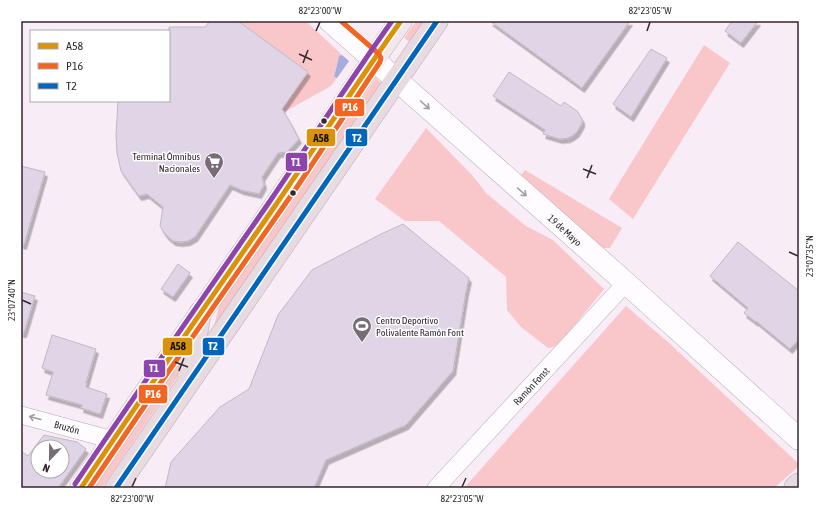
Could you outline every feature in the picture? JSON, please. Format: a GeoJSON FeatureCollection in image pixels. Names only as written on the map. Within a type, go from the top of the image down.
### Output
{"type":"FeatureCollection","features":[{"type":"Feature","properties":{"kind":"highway"},"geometry":{"type":"LineString","coordinates":[[116,488],[437,21]]}},
{"type":"Feature","properties":{"kind":"highway"},"geometry":{"type":"LineString","coordinates":[[188,383],[200,313]]}},
{"type":"Feature","properties":{"kind":"highway"},"geometry":{"type":"LineString","coordinates":[[795,488],[799,484]]}},
{"type":"Feature","properties":{"kind":"main road"},"geometry":{"type":"LineString","coordinates":[[81,488],[401,21]]}},
{"type":"Feature","properties":{"kind":"street","name":"19 de Mayo"},"geometry":{"type":"LineString","coordinates":[[330,21],[799,439]]}},
{"type":"Feature","properties":{"kind":"street","name":"Ramón Fonst"},"geometry":{"type":"LineString","coordinates":[[436,488],[626,284]]}},
{"type":"Feature","properties":{"kind":"street","name":"Bruzón"},"geometry":{"type":"LineString","coordinates":[[21,415],[113,440]]}},
{"type":"Feature","properties":{"kind":"shaded area"},"geometry":{"type":"Polygon","coordinates":[[[238,21],[306,21],[342,55],[339,56],[334,77],[337,78],[331,86],[277,116],[308,72],[238,21]]]}},
{"type":"Feature","properties":{"kind":"shaded area"},"geometry":{"type":"Polygon","coordinates":[[[416,21],[424,21],[410,42],[404,38],[416,21]]]}},
{"type":"Feature","properties":{"kind":"shaded area"},"geometry":{"type":"Polygon","coordinates":[[[704,45],[730,63],[633,219],[609,199],[704,45]]]}},
{"type":"Feature","properties":{"kind":"shaded area"},"geometry":{"type":"Polygon","coordinates":[[[376,78],[381,83],[213,330],[220,303],[376,78]]]}},
{"type":"Feature","properties":{"kind":"shaded area"},"geometry":{"type":"Polygon","coordinates":[[[426,128],[472,175],[487,194],[526,226],[553,240],[604,289],[561,342],[554,347],[548,348],[521,327],[507,310],[506,277],[439,221],[405,221],[375,199],[426,128]]]}},
{"type":"Feature","properties":{"kind":"shaded area"},"geometry":{"type":"Polygon","coordinates":[[[525,170],[622,228],[610,248],[596,248],[518,179],[525,170]]]}},
{"type":"Feature","properties":{"kind":"shaded area"},"geometry":{"type":"Polygon","coordinates":[[[626,306],[669,343],[799,464],[799,466],[774,488],[464,488],[626,306]]]}},
{"type":"Feature","properties":{"kind":"shaded area"},"geometry":{"type":"Polygon","coordinates":[[[185,351],[178,376],[102,488],[92,488],[185,351]]]}},
{"type":"Feature","properties":{"kind":"water"},"geometry":{"type":"Polygon","coordinates":[[[342,55],[349,61],[337,78],[334,77],[339,56],[342,55]]]}},
{"type":"Feature","properties":{"kind":"building"},"geometry":{"type":"Polygon","coordinates":[[[210,21],[238,21],[308,72],[282,109],[299,139],[287,152],[278,153],[262,177],[264,185],[259,194],[241,190],[230,185],[195,237],[188,241],[180,242],[173,241],[167,236],[160,226],[163,207],[147,194],[139,196],[121,171],[117,153],[116,135],[118,102],[170,102],[169,27],[205,27],[210,21]]]}},
{"type":"Feature","properties":{"kind":"building"},"geometry":{"type":"Polygon","coordinates":[[[490,21],[630,21],[582,88],[490,21]]]}},
{"type":"Feature","properties":{"kind":"building"},"geometry":{"type":"Polygon","coordinates":[[[732,21],[758,21],[741,43],[725,31],[732,21]]]}},
{"type":"Feature","properties":{"kind":"building"},"geometry":{"type":"Polygon","coordinates":[[[651,49],[667,58],[631,117],[613,104],[651,49]]]}},
{"type":"Feature","properties":{"kind":"building"},"geometry":{"type":"Polygon","coordinates":[[[509,72],[561,106],[564,102],[577,111],[582,119],[582,123],[577,132],[568,138],[560,139],[543,134],[545,130],[493,96],[509,72]]]}},
{"type":"Feature","properties":{"kind":"building"},"geometry":{"type":"Polygon","coordinates":[[[21,166],[45,172],[24,245],[21,244],[21,166]]]}},
{"type":"Feature","properties":{"kind":"building","name":"Centro Deportivo Polivalente Ramón Font"},"geometry":{"type":"Polygon","coordinates":[[[403,224],[469,278],[453,371],[406,425],[326,460],[314,488],[165,488],[171,462],[220,407],[249,389],[278,315],[312,270],[403,224]]]}},
{"type":"Feature","properties":{"kind":"building"},"geometry":{"type":"Polygon","coordinates":[[[738,242],[799,291],[799,339],[790,349],[744,313],[748,308],[710,276],[738,242]]]}},
{"type":"Feature","properties":{"kind":"building"},"geometry":{"type":"Polygon","coordinates":[[[178,264],[190,273],[173,297],[161,289],[178,264]]]}},
{"type":"Feature","properties":{"kind":"building"},"geometry":{"type":"Polygon","coordinates":[[[21,292],[35,296],[24,333],[21,333],[21,292]]]}},
{"type":"Feature","properties":{"kind":"building"},"geometry":{"type":"Polygon","coordinates":[[[52,335],[96,349],[86,387],[107,394],[100,414],[81,408],[82,405],[46,395],[53,372],[42,368],[52,335]]]}},
{"type":"Feature","properties":{"kind":"building"},"geometry":{"type":"Polygon","coordinates":[[[44,435],[63,439],[41,439],[44,435]]]}},
{"type":"Feature","properties":{"kind":"building"},"geometry":{"type":"Polygon","coordinates":[[[70,441],[77,442],[86,449],[70,471],[70,441]]]}},
{"type":"Feature","properties":{"kind":"building"},"geometry":{"type":"Polygon","coordinates":[[[21,451],[28,456],[30,453],[30,479],[64,479],[58,488],[21,488],[21,451]]]}},
{"type":"Feature","properties":{"kind":"transit line","name":"P16"},"geometry":{"type":"LineString","coordinates":[[89,488],[297,187],[380,62],[381,58],[379,54],[341,21]]}},
{"type":"Feature","properties":{"kind":"transit line","name":"T1"},"geometry":{"type":"LineString","coordinates":[[75,484],[392,21]]}},
{"type":"Feature","properties":{"kind":"transit line","name":"A58"},"geometry":{"type":"LineString","coordinates":[[81,488],[401,21]]}},
{"type":"Feature","properties":{"kind":"transit line","name":"T2"},"geometry":{"type":"LineString","coordinates":[[116,488],[437,21]]}},
{"type":"Feature","properties":{"kind":"place","name":"Terminal Ómnibus Nacionales"},"geometry":{"type":"Point","coordinates":[214,179]}},
{"type":"Feature","properties":{"kind":"place","name":"Centro Deportivo Polivalente Ramón Font"},"geometry":{"type":"Point","coordinates":[362,343]}}]}
